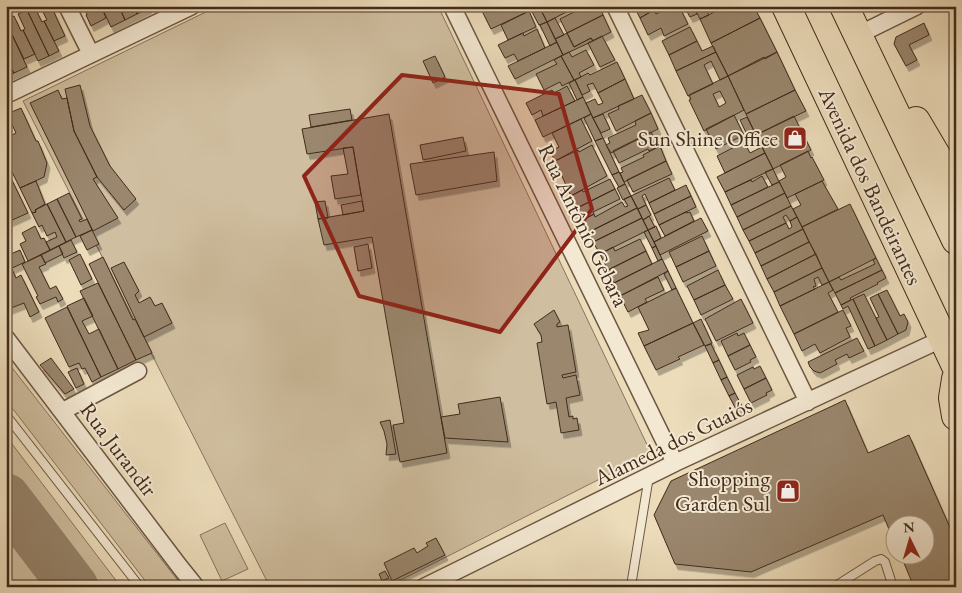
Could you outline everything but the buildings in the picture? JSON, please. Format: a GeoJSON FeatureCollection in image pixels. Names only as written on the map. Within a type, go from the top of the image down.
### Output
{"type":"FeatureCollection","features":[{"type":"Feature","properties":{"kind":"highway","name":"Avenida dos Bandeirantes"},"geometry":{"type":"LineString","coordinates":[[786,6],[956,366]]}},
{"type":"Feature","properties":{"kind":"highway"},"geometry":{"type":"LineString","coordinates":[[844,6],[872,61],[956,240]]}},
{"type":"Feature","properties":{"kind":"highway"},"geometry":{"type":"LineString","coordinates":[[872,61],[892,82],[904,100],[956,189]]}},
{"type":"Feature","properties":{"kind":"highway"},"geometry":{"type":"LineString","coordinates":[[956,379],[953,398],[956,416]]}},
{"type":"Feature","properties":{"kind":"street"},"geometry":{"type":"LineString","coordinates":[[67,6],[91,54]]}},
{"type":"Feature","properties":{"kind":"street"},"geometry":{"type":"LineString","coordinates":[[6,95],[192,6]]}},
{"type":"Feature","properties":{"kind":"street","name":"Rua Antônio Gebara"},"geometry":{"type":"LineString","coordinates":[[452,6],[675,463]]}},
{"type":"Feature","properties":{"kind":"street"},"geometry":{"type":"LineString","coordinates":[[615,6],[808,402]]}},
{"type":"Feature","properties":{"kind":"street"},"geometry":{"type":"LineString","coordinates":[[858,35],[917,6]]}},
{"type":"Feature","properties":{"kind":"street","name":"Rua Jurandir"},"geometry":{"type":"LineString","coordinates":[[6,338],[196,587]]}},
{"type":"Feature","properties":{"kind":"street","name":"Alameda dos Guaiós"},"geometry":{"type":"LineString","coordinates":[[424,587],[675,463],[942,339]]}},
{"type":"Feature","properties":{"kind":"street"},"geometry":{"type":"LineString","coordinates":[[63,411],[138,371]]}},
{"type":"Feature","properties":{"kind":"lane"},"geometry":{"type":"LineString","coordinates":[[6,415],[140,587]]}},
{"type":"Feature","properties":{"kind":"lane"},"geometry":{"type":"LineString","coordinates":[[635,587],[632,584],[632,580],[649,476]]}},
{"type":"Feature","properties":{"kind":"lane"},"geometry":{"type":"LineString","coordinates":[[834,587],[881,559],[885,562],[893,587]]}},
{"type":"Feature","properties":{"kind":"highlighted area"},"geometry":{"type":"Polygon","coordinates":[[[402,75],[559,94],[592,209],[500,332],[359,296],[304,176],[402,75]]]}},
{"type":"Feature","properties":{"kind":"shaded area"},"geometry":{"type":"Polygon","coordinates":[[[218,6],[438,6],[651,453],[387,587],[270,587],[23,101],[218,6]]]}},
{"type":"Feature","properties":{"kind":"shaded area"},"geometry":{"type":"Polygon","coordinates":[[[6,360],[183,587],[150,587],[6,400],[6,360]]]}},
{"type":"Feature","properties":{"kind":"shaded area"},"geometry":{"type":"Polygon","coordinates":[[[6,436],[121,587],[90,587],[6,477],[6,436]]]}},
{"type":"Feature","properties":{"kind":"shaded area"},"geometry":{"type":"Polygon","coordinates":[[[225,523],[248,569],[222,581],[200,535],[225,523]]]}},
{"type":"Feature","properties":{"kind":"shaded area"},"geometry":{"type":"Polygon","coordinates":[[[6,526],[53,587],[6,587],[6,526]]]}},
{"type":"Feature","properties":{"kind":"taxiway"},"geometry":{"type":"LineString","coordinates":[[6,498],[74,587]]}},
{"type":"Feature","properties":{"kind":"place","name":"Sun Shine Office"},"geometry":{"type":"Point","coordinates":[795,138]}},
{"type":"Feature","properties":{"kind":"place","name":"Shopping Garden Sul"},"geometry":{"type":"Point","coordinates":[788,491]}}]}
